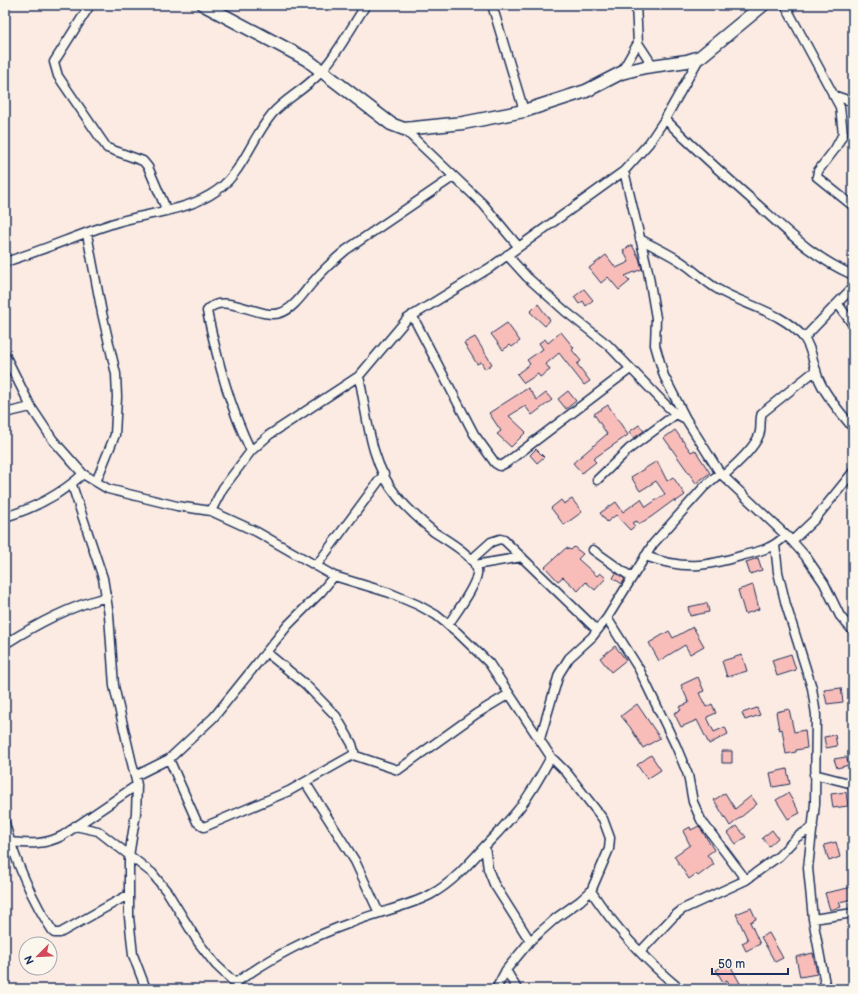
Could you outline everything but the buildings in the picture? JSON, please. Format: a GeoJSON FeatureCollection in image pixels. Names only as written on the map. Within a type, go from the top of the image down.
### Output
{"type":"FeatureCollection","features":[{"type":"Feature","properties":{"kind":"street"},"geometry":{"type":"LineString","coordinates":[[90,5],[54,62],[55,70],[62,83],[107,148],[144,161],[167,211]]}},
{"type":"Feature","properties":{"kind":"street"},"geometry":{"type":"LineString","coordinates":[[204,5],[306,60],[391,124],[404,129],[483,204],[518,246]]}},
{"type":"Feature","properties":{"kind":"street"},"geometry":{"type":"LineString","coordinates":[[5,262],[87,234],[111,224],[167,211],[209,196],[226,184],[236,173],[271,115],[279,106],[316,78],[366,5]]}},
{"type":"Feature","properties":{"kind":"street"},"geometry":{"type":"LineString","coordinates":[[492,5],[524,111]]}},
{"type":"Feature","properties":{"kind":"street"},"geometry":{"type":"LineString","coordinates":[[636,5],[638,44],[653,66]]}},
{"type":"Feature","properties":{"kind":"street"},"geometry":{"type":"LineString","coordinates":[[211,511],[223,488],[251,451],[269,435],[359,376],[390,338],[412,315],[462,286],[507,256],[518,246],[549,227],[624,171],[649,143],[666,120],[700,57],[763,5]]}},
{"type":"Feature","properties":{"kind":"street"},"geometry":{"type":"LineString","coordinates":[[785,5],[840,107],[843,134],[835,149],[818,172],[817,177],[853,206]]}},
{"type":"Feature","properties":{"kind":"street"},"geometry":{"type":"LineString","coordinates":[[621,73],[638,44]]}},
{"type":"Feature","properties":{"kind":"street"},"geometry":{"type":"LineString","coordinates":[[404,129],[463,123],[524,111],[586,91],[621,73],[687,61],[700,57]]}},
{"type":"Feature","properties":{"kind":"street"},"geometry":{"type":"LineString","coordinates":[[834,95],[853,102]]}},
{"type":"Feature","properties":{"kind":"street"},"geometry":{"type":"LineString","coordinates":[[666,120],[724,175],[811,252],[831,265],[853,275]]}},
{"type":"Feature","properties":{"kind":"street"},"geometry":{"type":"LineString","coordinates":[[624,171],[645,258],[656,318],[655,345],[664,376],[686,419],[722,474],[785,536],[792,541],[814,569],[840,616],[853,631]]}},
{"type":"Feature","properties":{"kind":"street"},"geometry":{"type":"LineString","coordinates":[[251,451],[240,428],[221,370],[207,311],[211,306],[232,304],[273,314],[280,313],[296,302],[333,261],[346,250],[453,177]]}},
{"type":"Feature","properties":{"kind":"street"},"geometry":{"type":"LineString","coordinates":[[87,234],[102,313],[116,374],[117,397],[115,435],[96,482]]}},
{"type":"Feature","properties":{"kind":"street"},"geometry":{"type":"LineString","coordinates":[[640,239],[672,256],[719,290],[763,310],[790,326],[804,338],[824,389],[853,428]]}},
{"type":"Feature","properties":{"kind":"street"},"geometry":{"type":"LineString","coordinates":[[507,256],[527,277],[565,311],[608,344],[630,369],[646,383],[666,405],[676,414],[686,419]]}},
{"type":"Feature","properties":{"kind":"street"},"geometry":{"type":"LineString","coordinates":[[804,338],[853,287]]}},
{"type":"Feature","properties":{"kind":"street"},"geometry":{"type":"LineString","coordinates":[[838,304],[853,325]]}},
{"type":"Feature","properties":{"kind":"street"},"geometry":{"type":"LineString","coordinates":[[412,315],[474,434],[495,463],[500,466],[506,464],[630,369]]}},
{"type":"Feature","properties":{"kind":"street"},"geometry":{"type":"LineString","coordinates":[[5,355],[31,407],[53,440],[83,474],[108,489],[177,506],[211,511],[257,532],[334,576],[390,593],[418,605],[436,615],[457,632],[489,663],[551,757],[567,773],[603,819],[610,838],[609,849],[591,891],[556,918],[530,941],[506,970],[496,989]]}},
{"type":"Feature","properties":{"kind":"street"},"geometry":{"type":"LineString","coordinates":[[540,739],[559,674],[569,658],[598,630],[607,618],[631,577],[653,544],[704,487],[722,474],[754,445],[760,434],[760,419],[762,413],[816,370]]}},
{"type":"Feature","properties":{"kind":"street"},"geometry":{"type":"LineString","coordinates":[[359,376],[373,448],[384,474],[396,495],[412,513],[473,562],[477,576],[448,625]]}},
{"type":"Feature","properties":{"kind":"street"},"geometry":{"type":"LineString","coordinates":[[666,405],[676,398]]}},
{"type":"Feature","properties":{"kind":"street"},"geometry":{"type":"LineString","coordinates":[[5,413],[31,407]]}},
{"type":"Feature","properties":{"kind":"street"},"geometry":{"type":"LineString","coordinates":[[597,480],[629,449],[676,414]]}},
{"type":"Feature","properties":{"kind":"street"},"geometry":{"type":"LineString","coordinates":[[792,541],[815,519],[853,472]]}},
{"type":"Feature","properties":{"kind":"street"},"geometry":{"type":"LineString","coordinates":[[5,517],[47,502],[72,485],[83,474]]}},
{"type":"Feature","properties":{"kind":"street"},"geometry":{"type":"LineString","coordinates":[[316,566],[384,474]]}},
{"type":"Feature","properties":{"kind":"street"},"geometry":{"type":"LineString","coordinates":[[72,485],[103,578],[112,639],[114,686],[137,785],[136,813],[129,856],[128,895],[133,955],[143,987]]}},
{"type":"Feature","properties":{"kind":"street"},"geometry":{"type":"LineString","coordinates":[[645,556],[666,563],[681,565],[709,565],[775,546],[785,536]]}},
{"type":"Feature","properties":{"kind":"street"},"geometry":{"type":"LineString","coordinates":[[473,562],[491,542],[500,538],[504,540],[598,630]]}},
{"type":"Feature","properties":{"kind":"street"},"geometry":{"type":"LineString","coordinates":[[775,546],[778,572],[786,605],[812,688],[816,715],[814,774],[815,804],[808,868],[813,919],[826,989]]}},
{"type":"Feature","properties":{"kind":"street"},"geometry":{"type":"LineString","coordinates":[[593,550],[631,577]]}},
{"type":"Feature","properties":{"kind":"street"},"geometry":{"type":"LineString","coordinates":[[473,562],[522,557]]}},
{"type":"Feature","properties":{"kind":"street"},"geometry":{"type":"LineString","coordinates":[[135,776],[168,759],[214,717],[288,625],[322,592],[334,576]]}},
{"type":"Feature","properties":{"kind":"street"},"geometry":{"type":"LineString","coordinates":[[5,644],[48,619],[83,603],[107,597]]}},
{"type":"Feature","properties":{"kind":"street"},"geometry":{"type":"LineString","coordinates":[[607,618],[639,669],[676,746],[688,775],[692,802],[698,814],[746,880]]}},
{"type":"Feature","properties":{"kind":"street"},"geometry":{"type":"LineString","coordinates":[[266,652],[305,684],[336,716],[352,744],[354,751],[353,755]]}},
{"type":"Feature","properties":{"kind":"street"},"geometry":{"type":"LineString","coordinates":[[168,759],[197,822],[204,827],[289,791],[353,755],[398,770],[476,714],[509,694]]}},
{"type":"Feature","properties":{"kind":"street"},"geometry":{"type":"LineString","coordinates":[[75,826],[98,831],[152,874],[168,893],[198,942],[216,965],[236,986],[266,961],[293,946],[430,895],[443,887],[472,860],[518,810],[533,789],[551,757]]}},
{"type":"Feature","properties":{"kind":"street"},"geometry":{"type":"LineString","coordinates":[[814,774],[853,784]]}},
{"type":"Feature","properties":{"kind":"street"},"geometry":{"type":"LineString","coordinates":[[304,782],[355,861],[379,913]]}},
{"type":"Feature","properties":{"kind":"street"},"geometry":{"type":"LineString","coordinates":[[8,846],[50,842],[137,785]]}},
{"type":"Feature","properties":{"kind":"street"},"geometry":{"type":"LineString","coordinates":[[5,823],[8,846],[54,933],[60,933],[128,895]]}},
{"type":"Feature","properties":{"kind":"street"},"geometry":{"type":"LineString","coordinates":[[640,952],[673,917],[684,909],[746,880],[779,856],[797,837],[812,827]]}},
{"type":"Feature","properties":{"kind":"street"},"geometry":{"type":"LineString","coordinates":[[485,846],[488,869],[494,884],[530,941]]}},
{"type":"Feature","properties":{"kind":"street"},"geometry":{"type":"LineString","coordinates":[[591,891],[601,906],[640,952],[675,988]]}},
{"type":"Feature","properties":{"kind":"street"},"geometry":{"type":"LineString","coordinates":[[813,919],[853,913]]}},
{"type":"Feature","properties":{"kind":"street"},"geometry":{"type":"LineString","coordinates":[[506,970],[516,989]]}}]}
